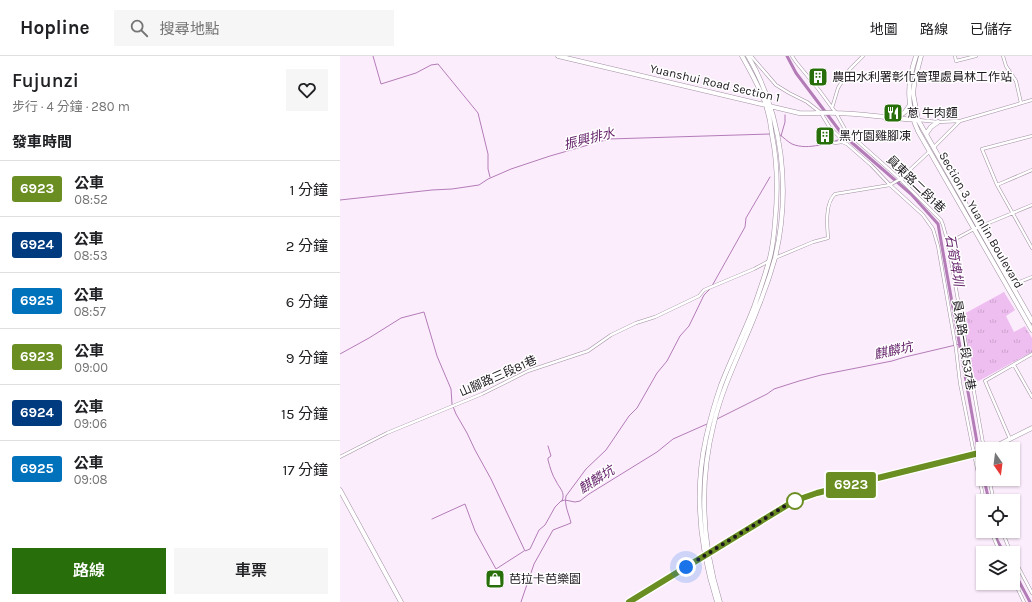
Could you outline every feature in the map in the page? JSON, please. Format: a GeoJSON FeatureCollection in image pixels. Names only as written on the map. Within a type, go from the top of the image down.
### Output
{"type":"FeatureCollection","features":[{"type":"Feature","properties":{"kind":"street","name":"Yuanshui Road Section 1"},"geometry":{"type":"LineString","coordinates":[[558,56],[799,113],[836,113],[915,120]]}},
{"type":"Feature","properties":{"kind":"street"},"geometry":{"type":"LineString","coordinates":[[717,602],[711,583],[700,515],[700,487],[703,457],[722,385],[754,308],[769,261],[774,234],[778,183],[768,106],[742,56]]}},
{"type":"Feature","properties":{"kind":"street"},"geometry":{"type":"LineString","coordinates":[[712,421],[757,309],[774,259],[782,208],[781,162],[777,131],[760,78],[750,56]]}},
{"type":"Feature","properties":{"kind":"street"},"geometry":{"type":"LineString","coordinates":[[750,56],[776,85],[807,102],[821,113]]}},
{"type":"Feature","properties":{"kind":"street","name":"員東路二段1巷"},"geometry":{"type":"LineString","coordinates":[[792,56],[836,113],[846,131],[900,179],[941,220],[948,243],[983,442]]}},
{"type":"Feature","properties":{"kind":"street"},"geometry":{"type":"LineString","coordinates":[[832,109],[838,88],[850,69],[863,56]]}},
{"type":"Feature","properties":{"kind":"street"},"geometry":{"type":"LineString","coordinates":[[915,120],[910,105],[909,96],[912,70],[916,56]]}},
{"type":"Feature","properties":{"kind":"street"},"geometry":{"type":"LineString","coordinates":[[915,120],[913,93],[921,56]]}},
{"type":"Feature","properties":{"kind":"street"},"geometry":{"type":"LineString","coordinates":[[955,56],[956,61],[976,56]]}},
{"type":"Feature","properties":{"kind":"street"},"geometry":{"type":"LineString","coordinates":[[1002,56],[1006,66],[1016,81],[1021,103]]}},
{"type":"Feature","properties":{"kind":"street"},"geometry":{"type":"LineString","coordinates":[[915,120],[938,122],[960,121],[1032,100]]}},
{"type":"Feature","properties":{"kind":"street"},"geometry":{"type":"LineString","coordinates":[[897,118],[905,112],[910,105]]}},
{"type":"Feature","properties":{"kind":"street","name":"員東路一段537巷"},"geometry":{"type":"LineString","coordinates":[[821,113],[830,128],[923,215],[933,229],[936,237],[960,383],[983,494]]}},
{"type":"Feature","properties":{"kind":"street","name":"Section 3, Yuanlin Boulevard"},"geometry":{"type":"LineString","coordinates":[[915,120],[934,147],[1032,320]]}},
{"type":"Feature","properties":{"kind":"street","name":"Section 3, Yuanlin Boulevard"},"geometry":{"type":"LineString","coordinates":[[915,120],[918,131],[1032,330]]}},
{"type":"Feature","properties":{"kind":"street"},"geometry":{"type":"LineString","coordinates":[[934,147],[960,121]]}},
{"type":"Feature","properties":{"kind":"street"},"geometry":{"type":"LineString","coordinates":[[926,134],[931,127],[938,122]]}},
{"type":"Feature","properties":{"kind":"street"},"geometry":{"type":"LineString","coordinates":[[1032,136],[982,149],[997,185],[1032,248]]}},
{"type":"Feature","properties":{"kind":"street"},"geometry":{"type":"LineString","coordinates":[[835,143],[842,142],[847,144]]}},
{"type":"Feature","properties":{"kind":"street"},"geometry":{"type":"LineString","coordinates":[[890,185],[900,179],[930,151]]}},
{"type":"Feature","properties":{"kind":"street"},"geometry":{"type":"LineString","coordinates":[[997,185],[1032,170]]}},
{"type":"Feature","properties":{"kind":"street","name":"山腳路三段81巷"},"geometry":{"type":"LineString","coordinates":[[340,457],[387,433],[482,394],[528,371],[588,351],[611,335],[636,323],[655,317],[699,296],[704,290],[814,242],[828,238],[827,216],[831,199],[835,194],[890,185]]}},
{"type":"Feature","properties":{"kind":"street"},"geometry":{"type":"LineString","coordinates":[[948,243],[974,229],[1032,205]]}},
{"type":"Feature","properties":{"kind":"street"},"geometry":{"type":"LineString","coordinates":[[1012,285],[1032,277]]}},
{"type":"Feature","properties":{"kind":"street"},"geometry":{"type":"LineString","coordinates":[[1010,439],[985,381],[1032,354]]}},
{"type":"Feature","properties":{"kind":"street"},"geometry":{"type":"LineString","coordinates":[[1014,365],[1032,398]]}},
{"type":"Feature","properties":{"kind":"street"},"geometry":{"type":"LineString","coordinates":[[1004,442],[1032,428]]}},
{"type":"Feature","properties":{"kind":"street"},"geometry":{"type":"LineString","coordinates":[[629,602],[785,506],[806,496],[974,454]]}},
{"type":"Feature","properties":{"kind":"street"},"geometry":{"type":"LineString","coordinates":[[340,490],[401,602]]}},
{"type":"Feature","properties":{"kind":"street"},"geometry":{"type":"LineString","coordinates":[[707,554],[720,602]]}},
{"type":"Feature","properties":{"kind":"street"},"geometry":{"type":"LineString","coordinates":[[1020,570],[1032,593]]}},
{"type":"Feature","properties":{"kind":"street"},"geometry":{"type":"LineString","coordinates":[[1018,590],[1024,602]]}},
{"type":"Feature","properties":{"kind":"green space"},"geometry":{"type":"Polygon","coordinates":[[[1004,292],[1015,310],[1006,316],[1014,332],[1025,326],[1032,338],[1032,352],[975,383],[962,315],[1004,292]]]}},
{"type":"Feature","properties":{"kind":"waterway"},"geometry":{"type":"LineString","coordinates":[[373,56],[381,84],[416,73],[431,65],[438,64],[478,113],[488,154],[488,169],[490,177]]}},
{"type":"Feature","properties":{"kind":"waterway","name":"石筍埤圳"},"geometry":{"type":"LineString","coordinates":[[787,56],[796,73],[845,138],[911,194],[938,224],[977,442]]}},
{"type":"Feature","properties":{"kind":"waterway"},"geometry":{"type":"LineString","coordinates":[[781,136],[785,122],[785,115]]}},
{"type":"Feature","properties":{"kind":"waterway","name":"振興排水"},"geometry":{"type":"LineString","coordinates":[[340,200],[479,185],[488,179],[511,169],[609,139],[770,134]]}},
{"type":"Feature","properties":{"kind":"waterway","name":"振興排水"},"geometry":{"type":"LineString","coordinates":[[779,134],[792,144],[805,147],[845,138]]}},
{"type":"Feature","properties":{"kind":"waterway"},"geometry":{"type":"LineString","coordinates":[[712,286],[745,227],[746,218],[770,177]]}},
{"type":"Feature","properties":{"kind":"waterway"},"geometry":{"type":"LineString","coordinates":[[521,602],[534,564],[553,530],[571,523],[566,506],[566,496],[586,469],[606,450],[629,416],[637,408],[657,373],[667,361],[680,336],[689,326],[704,295],[710,289]]}},
{"type":"Feature","properties":{"kind":"waterway","name":"麒麟坑"},"geometry":{"type":"LineString","coordinates":[[340,354],[401,318],[424,312],[437,356],[451,389],[452,404],[456,414],[491,479],[525,551],[530,549],[539,530],[545,525],[555,507],[561,501],[580,501],[657,452],[673,439],[707,424]]}},
{"type":"Feature","properties":{"kind":"waterway","name":"麒麟坑"},"geometry":{"type":"LineString","coordinates":[[717,419],[774,389],[799,381],[821,375],[892,361],[960,344]]}},
{"type":"Feature","properties":{"kind":"waterway"},"geometry":{"type":"LineString","coordinates":[[548,446],[551,456],[548,460],[553,476],[563,493],[562,501]]}},
{"type":"Feature","properties":{"kind":"waterway","name":"石筍埤圳"},"geometry":{"type":"LineString","coordinates":[[986,486],[987,494]]}},
{"type":"Feature","properties":{"kind":"waterway"},"geometry":{"type":"LineString","coordinates":[[432,519],[465,504],[475,531],[496,569],[524,551]]}},
{"type":"Feature","properties":{"kind":"waterway","name":"石筍埤圳"},"geometry":{"type":"LineString","coordinates":[[997,538],[1000,546]]}},
{"type":"Feature","properties":{"kind":"waterway","name":"石筍埤圳"},"geometry":{"type":"LineString","coordinates":[[1020,583],[1030,602]]}},
{"type":"Feature","properties":{"kind":"bus line","name":"6923"},"geometry":{"type":"LineString","coordinates":[[629,602],[794,501],[817,493],[976,454]]}},
{"type":"Feature","properties":{"kind":"place","name":"農田水利署彰化管理處員林工作站"},"geometry":{"type":"Point","coordinates":[818,77]}},
{"type":"Feature","properties":{"kind":"place","name":"蔥 牛肉麵"},"geometry":{"type":"Point","coordinates":[893,113]}},
{"type":"Feature","properties":{"kind":"place","name":"黑竹園雞腳凍"},"geometry":{"type":"Point","coordinates":[825,136]}},
{"type":"Feature","properties":{"kind":"place","name":"芭拉卡芭樂園"},"geometry":{"type":"Point","coordinates":[495,579]}},
{"type":"Feature","properties":{"kind":"route"},"geometry":{"type":"LineString","coordinates":[[686,567],[795,501]]}}]}
